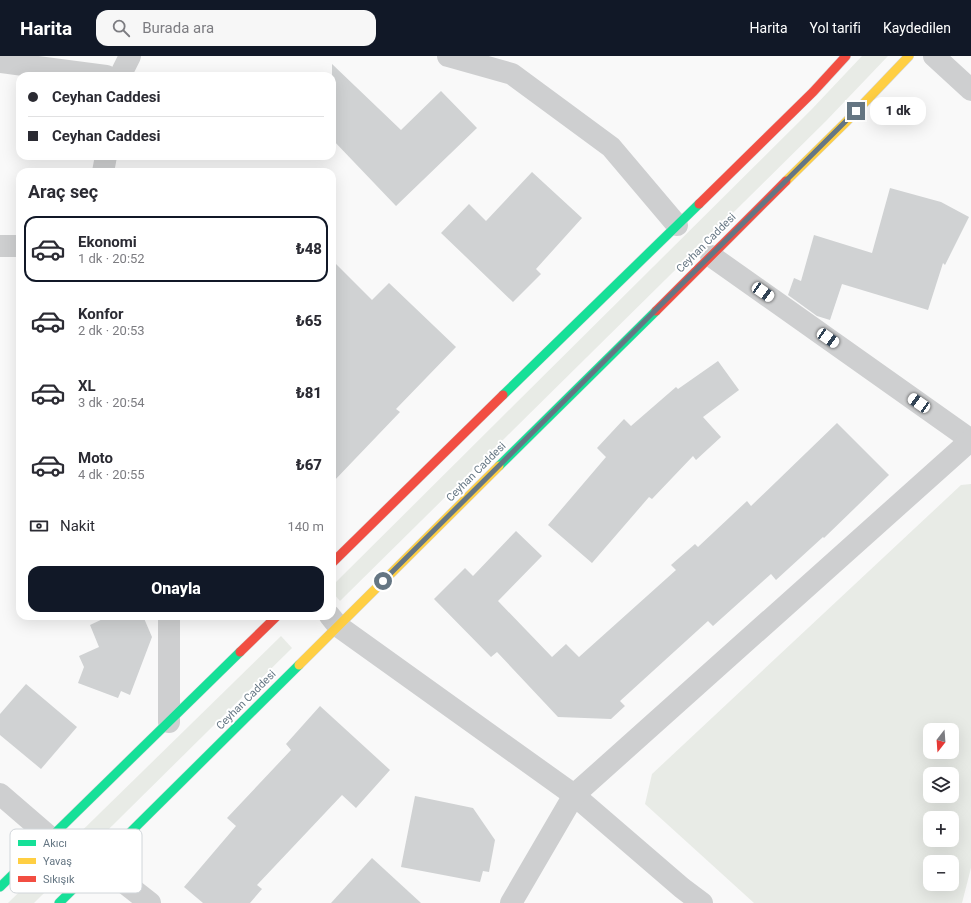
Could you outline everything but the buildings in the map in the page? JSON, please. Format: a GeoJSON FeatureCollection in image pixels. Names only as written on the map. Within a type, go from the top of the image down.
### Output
{"type":"FeatureCollection","features":[{"type":"Feature","properties":{"kind":"street"},"geometry":{"type":"LineString","coordinates":[[122,72],[130,56]]}},
{"type":"Feature","properties":{"kind":"street"},"geometry":{"type":"LineString","coordinates":[[448,56],[512,74],[537,92],[611,147],[677,225]]}},
{"type":"Feature","properties":{"kind":"street"},"geometry":{"type":"LineString","coordinates":[[336,559],[813,92],[846,56]]}},
{"type":"Feature","properties":{"kind":"street","name":"Ceyhan Caddesi"},"geometry":{"type":"LineString","coordinates":[[336,619],[711,256],[846,122],[909,56]]}},
{"type":"Feature","properties":{"kind":"street"},"geometry":{"type":"LineString","coordinates":[[934,56],[971,90]]}},
{"type":"Feature","properties":{"kind":"street"},"geometry":{"type":"LineString","coordinates":[[0,62],[76,72]]}},
{"type":"Feature","properties":{"kind":"street"},"geometry":{"type":"LineString","coordinates":[[0,246],[16,246]]}},
{"type":"Feature","properties":{"kind":"street"},"geometry":{"type":"LineString","coordinates":[[511,903],[574,795],[971,440],[711,256]]}},
{"type":"Feature","properties":{"kind":"street"},"geometry":{"type":"LineString","coordinates":[[168,620],[169,722]]}},
{"type":"Feature","properties":{"kind":"street"},"geometry":{"type":"LineString","coordinates":[[60,829],[273,620]]}},
{"type":"Feature","properties":{"kind":"street"},"geometry":{"type":"LineString","coordinates":[[334,621],[574,795],[682,888],[702,903]]}},
{"type":"Feature","properties":{"kind":"street","name":"Ceyhan Caddesi"},"geometry":{"type":"LineString","coordinates":[[132,829],[334,621]]}},
{"type":"Feature","properties":{"kind":"street"},"geometry":{"type":"LineString","coordinates":[[0,794],[41,829]]}},
{"type":"Feature","properties":{"kind":"street"},"geometry":{"type":"LineString","coordinates":[[0,887],[10,877]]}},
{"type":"Feature","properties":{"kind":"street","name":"Ceyhan Caddesi"},"geometry":{"type":"LineString","coordinates":[[59,903],[69,893]]}},
{"type":"Feature","properties":{"kind":"street"},"geometry":{"type":"LineString","coordinates":[[137,893],[150,903]]}},
{"type":"Feature","properties":{"kind":"shaded area"},"geometry":{"type":"Polygon","coordinates":[[[862,56],[888,56],[826,121],[340,601],[336,596],[336,582],[811,110],[862,56]]]}},
{"type":"Feature","properties":{"kind":"shaded area"},"geometry":{"type":"Polygon","coordinates":[[[971,484],[971,868],[962,903],[754,903],[645,804],[652,774],[961,485],[971,484]]]}},
{"type":"Feature","properties":{"kind":"shaded area"},"geometry":{"type":"Polygon","coordinates":[[[281,636],[292,648],[109,829],[84,829],[281,636]]]}},
{"type":"Feature","properties":{"kind":"shaded area"},"geometry":{"type":"Polygon","coordinates":[[[18,893],[44,893],[34,903],[8,903],[18,893]]]}},
{"type":"Feature","properties":{"kind":"traffic: fast"},"geometry":{"type":"LineString","coordinates":[[503,395],[699,204]]}},
{"type":"Feature","properties":{"kind":"traffic: fast"},"geometry":{"type":"LineString","coordinates":[[499,466],[656,311]]}},
{"type":"Feature","properties":{"kind":"traffic: fast"},"geometry":{"type":"LineString","coordinates":[[59,829],[240,652]]}},
{"type":"Feature","properties":{"kind":"traffic: fast"},"geometry":{"type":"LineString","coordinates":[[134,829],[299,665]]}},
{"type":"Feature","properties":{"kind":"traffic: fast"},"geometry":{"type":"LineString","coordinates":[[0,887],[10,877]]}},
{"type":"Feature","properties":{"kind":"traffic: fast"},"geometry":{"type":"LineString","coordinates":[[59,903],[69,893]]}},
{"type":"Feature","properties":{"kind":"traffic: slow"},"geometry":{"type":"LineString","coordinates":[[786,181],[846,122],[909,56]]}},
{"type":"Feature","properties":{"kind":"traffic: slow"},"geometry":{"type":"LineString","coordinates":[[299,665],[499,466]]}},
{"type":"Feature","properties":{"kind":"traffic: jam"},"geometry":{"type":"LineString","coordinates":[[699,204],[813,92],[846,56]]}},
{"type":"Feature","properties":{"kind":"traffic: jam"},"geometry":{"type":"LineString","coordinates":[[656,311],[786,181]]}},
{"type":"Feature","properties":{"kind":"traffic: jam"},"geometry":{"type":"LineString","coordinates":[[336,559],[503,395]]}},
{"type":"Feature","properties":{"kind":"traffic: jam"},"geometry":{"type":"LineString","coordinates":[[240,652],[273,620]]}},
{"type":"Feature","properties":{"kind":"route"},"geometry":{"type":"LineString","coordinates":[[383,581],[856,111]]}}]}
